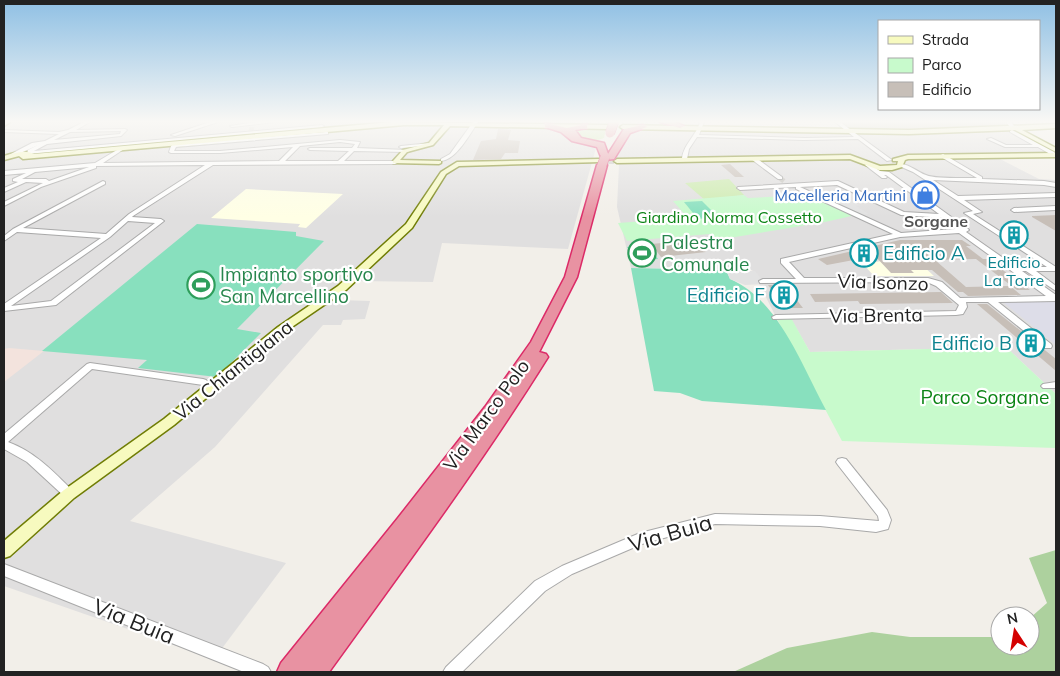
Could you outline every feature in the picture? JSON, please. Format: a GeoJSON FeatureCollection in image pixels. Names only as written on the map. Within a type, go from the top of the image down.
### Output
{"type":"FeatureCollection","features":[{"type":"Feature","properties":{"kind":"highway"},"geometry":{"type":"LineString","coordinates":[[604,154],[607,161]]}},
{"type":"Feature","properties":{"kind":"highway","name":"Via Marco Polo"},"geometry":{"type":"LineString","coordinates":[[290,672],[315,658],[406,525],[491,411],[538,342],[572,277],[609,154]]}},
{"type":"Feature","properties":{"kind":"highway"},"geometry":{"type":"LineString","coordinates":[[607,161],[612,154]]}},
{"type":"Feature","properties":{"kind":"main road"},"geometry":{"type":"LineString","coordinates":[[17,156],[40,154]]}},
{"type":"Feature","properties":{"kind":"main road"},"geometry":{"type":"LineString","coordinates":[[17,156],[49,154]]}},
{"type":"Feature","properties":{"kind":"main road"},"geometry":{"type":"LineString","coordinates":[[395,162],[403,154]]}},
{"type":"Feature","properties":{"kind":"main road"},"geometry":{"type":"LineString","coordinates":[[395,162],[447,164],[850,157],[880,171],[900,164],[943,156],[1012,154]]}},
{"type":"Feature","properties":{"kind":"main road"},"geometry":{"type":"LineString","coordinates":[[867,164],[890,161],[900,164]]}},
{"type":"Feature","properties":{"kind":"main road","name":"Via Chiantigiana"},"geometry":{"type":"LineString","coordinates":[[4,550],[69,494],[169,422],[282,329],[342,288],[409,226],[447,164]]}},
{"type":"Feature","properties":{"kind":"street"},"geometry":{"type":"LineString","coordinates":[[4,204],[39,186],[88,170],[114,154]]}},
{"type":"Feature","properties":{"kind":"street"},"geometry":{"type":"LineString","coordinates":[[184,163],[197,154]]}},
{"type":"Feature","properties":{"kind":"street"},"geometry":{"type":"LineString","coordinates":[[280,163],[289,154]]}},
{"type":"Feature","properties":{"kind":"street"},"geometry":{"type":"LineString","coordinates":[[340,162],[349,154]]}},
{"type":"Feature","properties":{"kind":"street"},"geometry":{"type":"LineString","coordinates":[[447,164],[454,154]]}},
{"type":"Feature","properties":{"kind":"street"},"geometry":{"type":"LineString","coordinates":[[684,160],[685,154]]}},
{"type":"Feature","properties":{"kind":"street"},"geometry":{"type":"LineString","coordinates":[[880,154],[890,161]]}},
{"type":"Feature","properties":{"kind":"street"},"geometry":{"type":"LineString","coordinates":[[943,156],[980,178]]}},
{"type":"Feature","properties":{"kind":"street"},"geometry":{"type":"LineString","coordinates":[[753,158],[789,184]]}},
{"type":"Feature","properties":{"kind":"street"},"geometry":{"type":"LineString","coordinates":[[4,173],[96,165],[395,162]]}},
{"type":"Feature","properties":{"kind":"street"},"geometry":{"type":"LineString","coordinates":[[4,308],[108,236],[126,219],[212,163]]}},
{"type":"Feature","properties":{"kind":"street"},"geometry":{"type":"LineString","coordinates":[[740,188],[789,184],[806,188],[812,185],[844,185],[905,215],[946,215],[979,212],[915,170],[900,164]]}},
{"type":"Feature","properties":{"kind":"street"},"geometry":{"type":"LineString","coordinates":[[39,169],[15,180],[53,182]]}},
{"type":"Feature","properties":{"kind":"street"},"geometry":{"type":"LineString","coordinates":[[880,171],[887,173],[966,229],[961,232]]}},
{"type":"Feature","properties":{"kind":"street"},"geometry":{"type":"LineString","coordinates":[[880,171],[937,215],[1056,298]]}},
{"type":"Feature","properties":{"kind":"street"},"geometry":{"type":"LineString","coordinates":[[926,178],[1056,185]]}},
{"type":"Feature","properties":{"kind":"street"},"geometry":{"type":"LineString","coordinates":[[4,190],[24,180]]}},
{"type":"Feature","properties":{"kind":"street"},"geometry":{"type":"LineString","coordinates":[[1029,183],[1056,181]]}},
{"type":"Feature","properties":{"kind":"street"},"geometry":{"type":"LineString","coordinates":[[4,239],[15,230],[104,183]]}},
{"type":"Feature","properties":{"kind":"street","name":"Via Isonzo"},"geometry":{"type":"LineString","coordinates":[[789,184],[900,235]]}},
{"type":"Feature","properties":{"kind":"street"},"geometry":{"type":"LineString","coordinates":[[903,190],[911,190]]}},
{"type":"Feature","properties":{"kind":"street"},"geometry":{"type":"LineString","coordinates":[[957,198],[1056,195]]}},
{"type":"Feature","properties":{"kind":"street"},"geometry":{"type":"LineString","coordinates":[[1014,210],[1056,208]]}},
{"type":"Feature","properties":{"kind":"street"},"geometry":{"type":"LineString","coordinates":[[969,214],[1055,269]]}},
{"type":"Feature","properties":{"kind":"street"},"geometry":{"type":"LineString","coordinates":[[4,308],[53,303],[161,221],[126,219]]}},
{"type":"Feature","properties":{"kind":"street"},"geometry":{"type":"LineString","coordinates":[[15,230],[108,236]]}},
{"type":"Feature","properties":{"kind":"street","name":"Via Isonzo"},"geometry":{"type":"LineString","coordinates":[[801,280],[784,261],[900,235],[961,232]]}},
{"type":"Feature","properties":{"kind":"street"},"geometry":{"type":"LineString","coordinates":[[1015,270],[1055,269]]}},
{"type":"Feature","properties":{"kind":"street"},"geometry":{"type":"LineString","coordinates":[[1029,270],[1056,289]]}},
{"type":"Feature","properties":{"kind":"street","name":"Via Isonzo"},"geometry":{"type":"LineString","coordinates":[[762,281],[928,280],[938,284],[958,300]]}},
{"type":"Feature","properties":{"kind":"street"},"geometry":{"type":"LineString","coordinates":[[958,300],[1056,298]]}},
{"type":"Feature","properties":{"kind":"street"},"geometry":{"type":"LineString","coordinates":[[990,299],[1048,346]]}},
{"type":"Feature","properties":{"kind":"street","name":"Via Brenta"},"geometry":{"type":"LineString","coordinates":[[776,317],[956,313],[960,312],[964,307],[958,300]]}},
{"type":"Feature","properties":{"kind":"street"},"geometry":{"type":"LineString","coordinates":[[4,440],[90,366],[203,382]]}},
{"type":"Feature","properties":{"kind":"street"},"geometry":{"type":"LineString","coordinates":[[4,445],[23,453],[69,494]]}},
{"type":"Feature","properties":{"kind":"street","name":"Via Buia"},"geometry":{"type":"LineString","coordinates":[[451,672],[540,586],[567,570],[640,539],[715,519],[820,521],[876,527],[884,525],[883,514],[842,462]]}},
{"type":"Feature","properties":{"kind":"street","name":"Via Buia"},"geometry":{"type":"LineString","coordinates":[[4,570],[263,672]]}},
{"type":"Feature","properties":{"kind":"shaded area"},"geometry":{"type":"Polygon","coordinates":[[[4,154],[594,154],[568,249],[442,243],[433,282],[358,281],[338,300],[370,301],[365,319],[343,320],[341,325],[323,325],[215,447],[130,521],[286,563],[214,659],[4,586],[4,154]]]}},
{"type":"Feature","properties":{"kind":"shaded area"},"geometry":{"type":"Polygon","coordinates":[[[617,154],[1056,154],[1056,156],[998,158],[1039,179],[1056,180],[1056,394],[1006,347],[810,352],[790,317],[776,317],[752,270],[631,268],[617,207],[619,165],[615,158],[617,154]]]}},
{"type":"Feature","properties":{"kind":"shaded area"},"geometry":{"type":"Polygon","coordinates":[[[820,187],[831,194],[837,193],[860,205],[856,206],[869,214],[860,215],[831,200],[826,201],[803,191],[814,191],[812,188],[820,187]]]}},
{"type":"Feature","properties":{"kind":"shaded area"},"geometry":{"type":"Polygon","coordinates":[[[246,189],[343,194],[306,228],[298,227],[300,224],[211,218],[246,189]]]}},
{"type":"Feature","properties":{"kind":"shaded area"},"geometry":{"type":"Polygon","coordinates":[[[909,253],[934,276],[874,276],[863,264],[894,259],[909,253]]]}},
{"type":"Feature","properties":{"kind":"shaded area"},"geometry":{"type":"Polygon","coordinates":[[[726,270],[755,271],[765,284],[745,285],[730,279],[726,270]]]}},
{"type":"Feature","properties":{"kind":"shaded area"},"geometry":{"type":"Polygon","coordinates":[[[1053,301],[1056,303],[1056,345],[1003,302],[1053,301]]]}},
{"type":"Feature","properties":{"kind":"shaded area"},"geometry":{"type":"Polygon","coordinates":[[[9,348],[44,351],[4,382],[4,349],[9,348]]]}},
{"type":"Feature","properties":{"kind":"green space"},"geometry":{"type":"Polygon","coordinates":[[[729,179],[744,195],[705,200],[685,183],[729,179]]]}},
{"type":"Feature","properties":{"kind":"green space","name":"Giardino Norma Cossetto"},"geometry":{"type":"Polygon","coordinates":[[[744,195],[748,198],[809,195],[856,215],[717,240],[710,234],[627,241],[618,223],[688,218],[673,201],[744,195]]]}},
{"type":"Feature","properties":{"kind":"green space"},"geometry":{"type":"Polygon","coordinates":[[[702,201],[718,217],[698,219],[684,202],[702,201]]]}},
{"type":"Feature","properties":{"kind":"green space","name":"Impianto sportivo San Marcellino"},"geometry":{"type":"Polygon","coordinates":[[[197,224],[296,232],[296,236],[324,241],[237,329],[261,333],[217,377],[138,368],[147,360],[42,351],[197,224]]]}},
{"type":"Feature","properties":{"kind":"green space","name":"Palestra Comunale"},"geometry":{"type":"Polygon","coordinates":[[[648,245],[658,259],[636,261],[627,247],[648,245]]]}},
{"type":"Feature","properties":{"kind":"green space"},"geometry":{"type":"Polygon","coordinates":[[[631,268],[726,270],[730,279],[747,289],[762,302],[775,318],[798,354],[826,410],[702,401],[680,393],[654,391],[631,268]]]}},
{"type":"Feature","properties":{"kind":"green space","name":"Parco Sorgane"},"geometry":{"type":"Polygon","coordinates":[[[790,316],[810,352],[1006,347],[1056,394],[1056,448],[842,441],[776,317],[790,316]]]}},
{"type":"Feature","properties":{"kind":"green space"},"geometry":{"type":"Polygon","coordinates":[[[1056,550],[1056,672],[733,672],[787,648],[872,632],[910,637],[990,637],[990,656],[1040,656],[1040,609],[1047,603],[1029,558],[1056,550]]]}},
{"type":"Feature","properties":{"kind":"building"},"geometry":{"type":"Polygon","coordinates":[[[476,154],[505,154],[501,159],[473,160],[476,154]]]}},
{"type":"Feature","properties":{"kind":"building"},"geometry":{"type":"Polygon","coordinates":[[[730,164],[744,177],[735,177],[721,165],[730,164]]]}},
{"type":"Feature","properties":{"kind":"building"},"geometry":{"type":"Polygon","coordinates":[[[1056,215],[1056,231],[1032,217],[1032,216],[1056,215]]]}},
{"type":"Feature","properties":{"kind":"building","name":"Edificio La Torre"},"geometry":{"type":"Polygon","coordinates":[[[1012,229],[1030,239],[1018,240],[1002,230],[1012,229]]]}},
{"type":"Feature","properties":{"kind":"building"},"geometry":{"type":"Polygon","coordinates":[[[695,240],[706,252],[661,257],[651,244],[695,240]]]}},
{"type":"Feature","properties":{"kind":"building"},"geometry":{"type":"Polygon","coordinates":[[[900,240],[962,240],[971,246],[966,246],[983,259],[988,259],[1030,290],[1017,290],[976,259],[935,260],[966,287],[1010,286],[1021,295],[968,296],[963,292],[958,292],[932,270],[911,270],[914,273],[891,273],[875,256],[827,265],[818,259],[900,240]]]}},
{"type":"Feature","properties":{"kind":"building","name":"Edificio F"},"geometry":{"type":"Polygon","coordinates":[[[768,285],[785,285],[803,308],[785,308],[768,285]]]}},
{"type":"Feature","properties":{"kind":"building"},"geometry":{"type":"Polygon","coordinates":[[[941,292],[953,303],[860,304],[858,301],[815,302],[810,294],[941,292]]]}},
{"type":"Feature","properties":{"kind":"building","name":"Edificio B"},"geometry":{"type":"Polygon","coordinates":[[[977,304],[987,304],[1056,359],[1056,371],[977,304]]]}},
{"type":"Feature","properties":{"kind":"tunnel"},"geometry":{"type":"LineString","coordinates":[[599,161],[617,161]]}},
{"type":"Feature","properties":{"kind":"tunnel"},"geometry":{"type":"LineString","coordinates":[[780,178],[785,182]]}},
{"type":"Feature","properties":{"kind":"place","name":"Macelleria Martini"},"geometry":{"type":"Point","coordinates":[925,195]}},
{"type":"Feature","properties":{"kind":"place","name":"Edificio La Torre"},"geometry":{"type":"Point","coordinates":[1014,235]}},
{"type":"Feature","properties":{"kind":"place","name":"Palestra Comunale"},"geometry":{"type":"Point","coordinates":[642,253]}},
{"type":"Feature","properties":{"kind":"place","name":"Edificio A"},"geometry":{"type":"Point","coordinates":[864,253]}},
{"type":"Feature","properties":{"kind":"place","name":"Impianto sportivo San Marcellino"},"geometry":{"type":"Point","coordinates":[201,285]}},
{"type":"Feature","properties":{"kind":"place","name":"Edificio F"},"geometry":{"type":"Point","coordinates":[784,295]}},
{"type":"Feature","properties":{"kind":"place","name":"Edificio B"},"geometry":{"type":"Point","coordinates":[1031,343]}},
{"type":"Feature","properties":{"kind":"district","name":"Sorgane"},"geometry":{"type":"Point","coordinates":[936,221]}}]}
